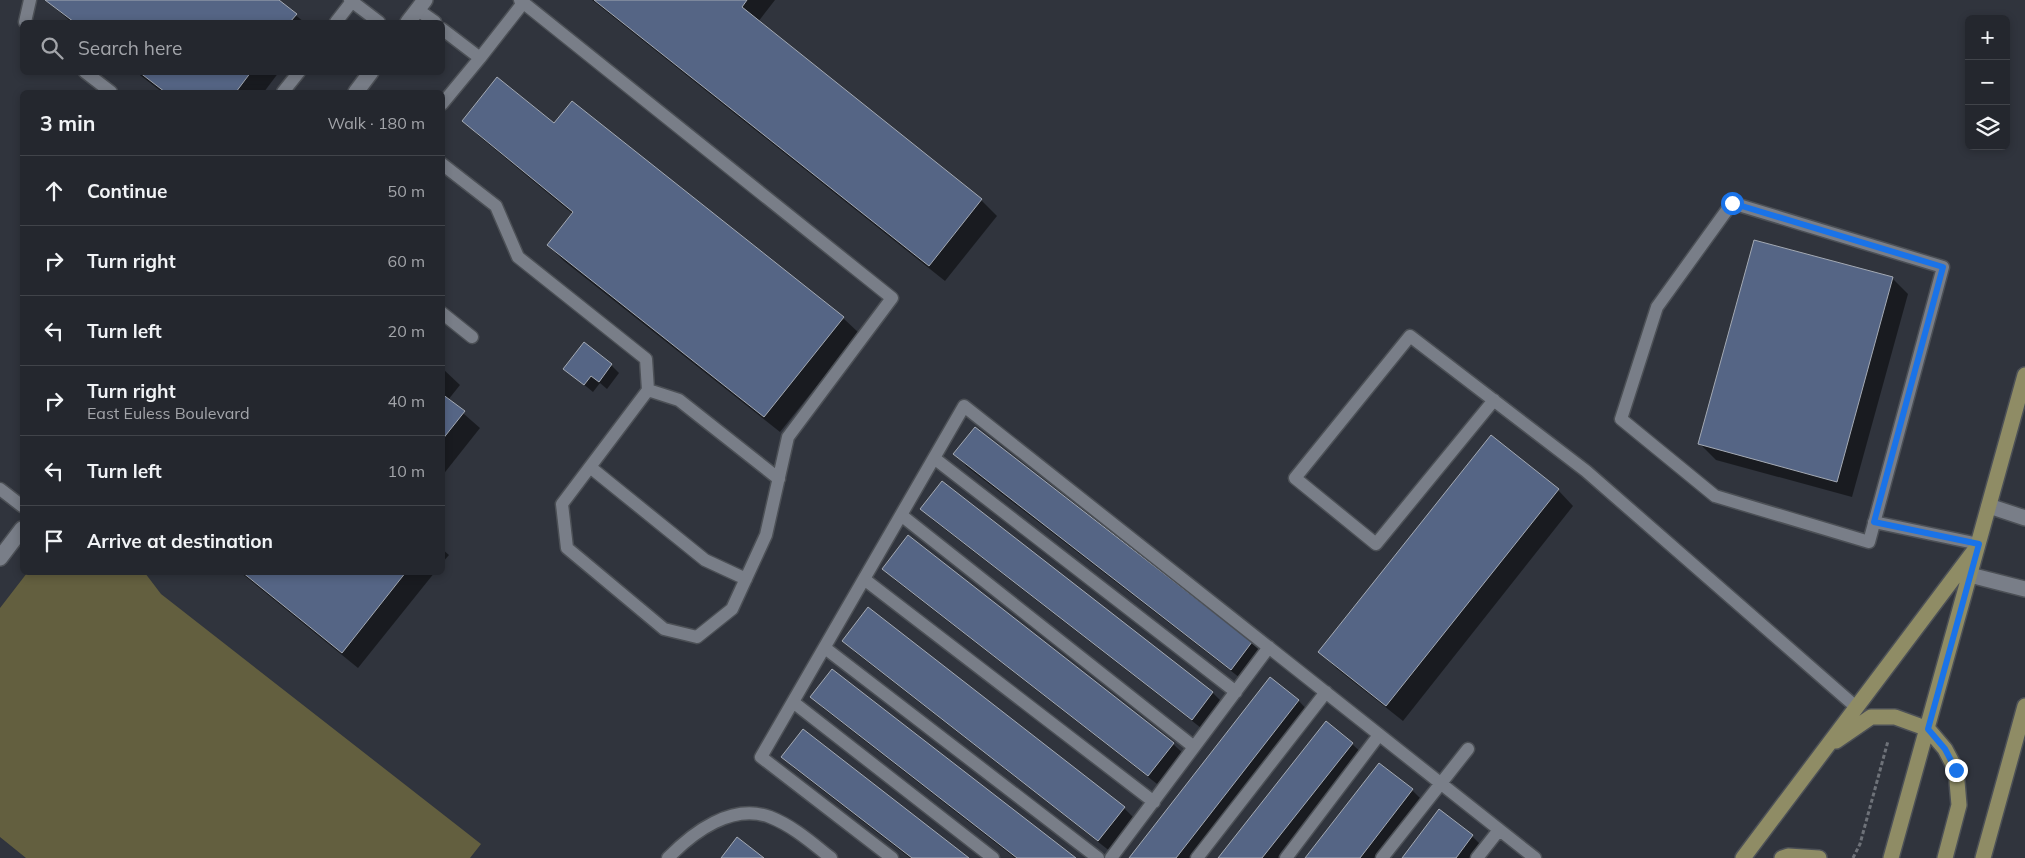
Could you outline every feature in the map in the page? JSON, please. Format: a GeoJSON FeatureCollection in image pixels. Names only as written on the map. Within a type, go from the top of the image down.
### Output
{"type":"FeatureCollection","features":[{"type":"Feature","properties":{"kind":"main road"},"geometry":{"type":"LineString","coordinates":[[1891,858],[2025,375]]}},
{"type":"Feature","properties":{"kind":"main road"},"geometry":{"type":"LineString","coordinates":[[1743,858],[1979,544]]}},
{"type":"Feature","properties":{"kind":"main road"},"geometry":{"type":"LineString","coordinates":[[1983,858],[2025,706]]}},
{"type":"Feature","properties":{"kind":"main road"},"geometry":{"type":"LineString","coordinates":[[1824,749],[1871,717],[1895,717],[1928,729],[1945,749],[1956,770],[1959,805],[1945,858]]}},
{"type":"Feature","properties":{"kind":"main road"},"geometry":{"type":"LineString","coordinates":[[1782,858],[1788,856],[1819,858]]}},
{"type":"Feature","properties":{"kind":"street"},"geometry":{"type":"LineString","coordinates":[[410,20],[422,5]]}},
{"type":"Feature","properties":{"kind":"street"},"geometry":{"type":"LineString","coordinates":[[358,90],[369,75]]}},
{"type":"Feature","properties":{"kind":"street"},"geometry":{"type":"LineString","coordinates":[[1989,506],[2025,518]]}},
{"type":"Feature","properties":{"kind":"street"},"geometry":{"type":"LineString","coordinates":[[0,558],[20,532]]}},
{"type":"Feature","properties":{"kind":"street"},"geometry":{"type":"LineString","coordinates":[[1970,575],[2025,589]]}},
{"type":"Feature","properties":{"kind":"lane"},"geometry":{"type":"LineString","coordinates":[[26,20],[30,0]]}},
{"type":"Feature","properties":{"kind":"lane"},"geometry":{"type":"LineString","coordinates":[[337,20],[352,0],[377,20]]}},
{"type":"Feature","properties":{"kind":"lane"},"geometry":{"type":"LineString","coordinates":[[445,100],[480,58],[522,1],[892,298],[788,436],[766,535],[732,609],[697,637],[664,629],[567,548],[562,504],[648,390],[646,359],[518,257],[496,206],[445,166]]}},
{"type":"Feature","properties":{"kind":"lane"},"geometry":{"type":"LineString","coordinates":[[422,5],[433,20]]}},
{"type":"Feature","properties":{"kind":"lane"},"geometry":{"type":"LineString","coordinates":[[445,31],[480,58]]}},
{"type":"Feature","properties":{"kind":"lane"},"geometry":{"type":"LineString","coordinates":[[89,75],[108,90]]}},
{"type":"Feature","properties":{"kind":"lane"},"geometry":{"type":"LineString","coordinates":[[285,90],[296,75]]}},
{"type":"Feature","properties":{"kind":"lane"},"geometry":{"type":"LineString","coordinates":[[1732,203],[1943,267],[1874,522],[1869,542],[1715,496],[1621,419],[1657,307],[1732,203]]}},
{"type":"Feature","properties":{"kind":"lane"},"geometry":{"type":"LineString","coordinates":[[445,315],[472,337]]}},
{"type":"Feature","properties":{"kind":"lane"},"geometry":{"type":"LineString","coordinates":[[1494,400],[1376,544],[1295,478],[1410,336],[1494,400],[1586,471],[1856,706]]}},
{"type":"Feature","properties":{"kind":"lane"},"geometry":{"type":"LineString","coordinates":[[648,390],[678,400],[779,479]]}},
{"type":"Feature","properties":{"kind":"lane"},"geometry":{"type":"LineString","coordinates":[[892,858],[761,757],[964,406],[1534,858]]}},
{"type":"Feature","properties":{"kind":"lane"},"geometry":{"type":"LineString","coordinates":[[934,458],[1236,692]]}},
{"type":"Feature","properties":{"kind":"lane"},"geometry":{"type":"LineString","coordinates":[[590,467],[705,560],[746,579]]}},
{"type":"Feature","properties":{"kind":"lane"},"geometry":{"type":"LineString","coordinates":[[0,488],[20,504]]}},
{"type":"Feature","properties":{"kind":"lane"},"geometry":{"type":"LineString","coordinates":[[901,515],[1194,747]]}},
{"type":"Feature","properties":{"kind":"lane"},"geometry":{"type":"LineString","coordinates":[[1874,522],[1979,544]]}},
{"type":"Feature","properties":{"kind":"lane"},"geometry":{"type":"LineString","coordinates":[[864,579],[1154,802]]}},
{"type":"Feature","properties":{"kind":"lane"},"geometry":{"type":"LineString","coordinates":[[1111,858],[1269,647]]}},
{"type":"Feature","properties":{"kind":"lane"},"geometry":{"type":"LineString","coordinates":[[825,648],[1098,858]]}},
{"type":"Feature","properties":{"kind":"lane"},"geometry":{"type":"LineString","coordinates":[[1197,858],[1326,692]]}},
{"type":"Feature","properties":{"kind":"lane"},"geometry":{"type":"LineString","coordinates":[[793,702],[993,858]]}},
{"type":"Feature","properties":{"kind":"lane"},"geometry":{"type":"LineString","coordinates":[[1286,858],[1379,735]]}},
{"type":"Feature","properties":{"kind":"lane"},"geometry":{"type":"LineString","coordinates":[[1382,858],[1468,749]]}},
{"type":"Feature","properties":{"kind":"lane"},"geometry":{"type":"LineString","coordinates":[[668,858],[684,841],[704,828],[728,816],[750,814],[768,816],[786,825],[831,858]]}},
{"type":"Feature","properties":{"kind":"lane"},"geometry":{"type":"LineString","coordinates":[[1478,858],[1499,830]]}},
{"type":"Feature","properties":{"kind":"path"},"geometry":{"type":"LineString","coordinates":[[1853,858],[1860,844],[1889,735]]}},
{"type":"Feature","properties":{"kind":"shaded area"},"geometry":{"type":"Polygon","coordinates":[[[25,575],[147,575],[161,594],[481,844],[470,858],[26,858],[0,837],[0,608],[25,575]]]}},
{"type":"Feature","properties":{"kind":"building"},"geometry":{"type":"Polygon","coordinates":[[[45,0],[279,0],[297,14],[292,20],[71,20],[45,0]]]}},
{"type":"Feature","properties":{"kind":"building"},"geometry":{"type":"Polygon","coordinates":[[[594,0],[747,0],[742,7],[982,199],[929,266],[594,0]]]}},
{"type":"Feature","properties":{"kind":"building"},"geometry":{"type":"Polygon","coordinates":[[[143,75],[249,75],[238,90],[162,90],[143,75]]]}},
{"type":"Feature","properties":{"kind":"building"},"geometry":{"type":"Polygon","coordinates":[[[497,77],[554,123],[572,101],[844,317],[764,417],[547,245],[573,212],[462,121],[497,77]]]}},
{"type":"Feature","properties":{"kind":"building"},"geometry":{"type":"Polygon","coordinates":[[[1754,240],[1893,277],[1837,482],[1698,444],[1754,240]]]}},
{"type":"Feature","properties":{"kind":"building"},"geometry":{"type":"Polygon","coordinates":[[[584,342],[612,364],[599,382],[591,376],[584,385],[563,369],[584,342]]]}},
{"type":"Feature","properties":{"kind":"building"},"geometry":{"type":"Polygon","coordinates":[[[445,396],[465,411],[445,436],[445,396]]]}},
{"type":"Feature","properties":{"kind":"building"},"geometry":{"type":"Polygon","coordinates":[[[975,427],[1252,642],[1231,670],[953,454],[975,427]]]}},
{"type":"Feature","properties":{"kind":"building"},"geometry":{"type":"Polygon","coordinates":[[[1491,435],[1559,489],[1386,706],[1318,652],[1491,435]]]}},
{"type":"Feature","properties":{"kind":"building"},"geometry":{"type":"Polygon","coordinates":[[[942,481],[1213,692],[1192,720],[920,509],[942,481]]]}},
{"type":"Feature","properties":{"kind":"building"},"geometry":{"type":"Polygon","coordinates":[[[908,535],[1174,743],[1148,776],[882,569],[908,535]]]}},
{"type":"Feature","properties":{"kind":"building"},"geometry":{"type":"Polygon","coordinates":[[[246,575],[404,575],[342,653],[246,575]]]}},
{"type":"Feature","properties":{"kind":"building"},"geometry":{"type":"Polygon","coordinates":[[[868,607],[1125,807],[1098,841],[842,641],[868,607]]]}},
{"type":"Feature","properties":{"kind":"building"},"geometry":{"type":"Polygon","coordinates":[[[832,669],[1076,858],[1017,858],[810,697],[832,669]]]}},
{"type":"Feature","properties":{"kind":"building"},"geometry":{"type":"Polygon","coordinates":[[[1270,677],[1299,700],[1176,858],[1129,858],[1270,677]]]}},
{"type":"Feature","properties":{"kind":"building"},"geometry":{"type":"Polygon","coordinates":[[[1326,721],[1353,743],[1262,858],[1218,858],[1326,721]]]}},
{"type":"Feature","properties":{"kind":"building"},"geometry":{"type":"Polygon","coordinates":[[[803,729],[969,858],[912,858],[781,757],[803,729]]]}},
{"type":"Feature","properties":{"kind":"building"},"geometry":{"type":"Polygon","coordinates":[[[1379,763],[1413,789],[1360,858],[1305,858],[1379,763]]]}},
{"type":"Feature","properties":{"kind":"building"},"geometry":{"type":"Polygon","coordinates":[[[1439,809],[1473,835],[1456,858],[1402,858],[1439,809]]]}},
{"type":"Feature","properties":{"kind":"building"},"geometry":{"type":"Polygon","coordinates":[[[737,837],[764,858],[721,858],[737,837]]]}},
{"type":"Feature","properties":{"kind":"route"},"geometry":{"type":"LineString","coordinates":[[1732,203],[1943,267],[1874,522],[1979,544],[1928,729],[1945,749],[1956,770]]}}]}
